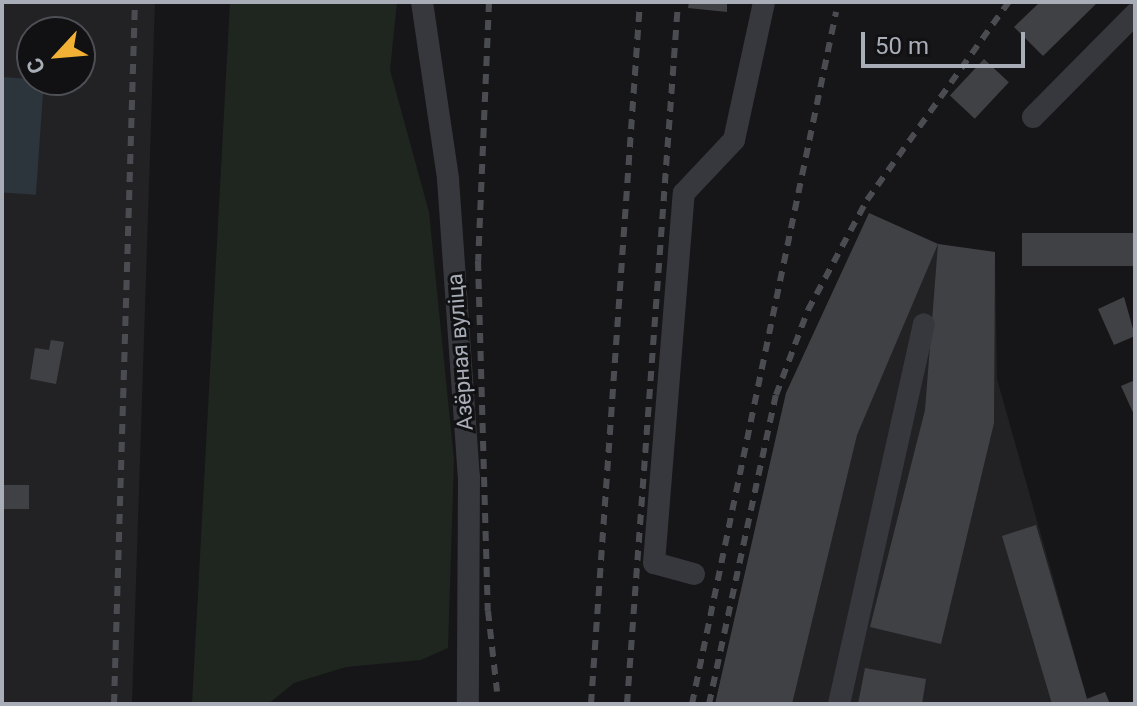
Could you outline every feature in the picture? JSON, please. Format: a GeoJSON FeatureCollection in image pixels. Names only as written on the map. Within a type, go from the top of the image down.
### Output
{"type":"FeatureCollection","features":[{"type":"Feature","properties":{"kind":"street","name":"Азёрная вуліца"},"geometry":{"type":"LineString","coordinates":[[422,2],[448,179],[468,461],[468,704]]}},
{"type":"Feature","properties":{"kind":"street"},"geometry":{"type":"LineString","coordinates":[[694,574],[654,563],[684,193],[734,140],[764,2]]}},
{"type":"Feature","properties":{"kind":"street"},"geometry":{"type":"LineString","coordinates":[[1033,117],[1135,14]]}},
{"type":"Feature","properties":{"kind":"street"},"geometry":{"type":"LineString","coordinates":[[839,704],[924,324]]}},
{"type":"Feature","properties":{"kind":"shaded area"},"geometry":{"type":"Polygon","coordinates":[[[2,2],[155,2],[132,704],[2,704],[2,2]]]}},
{"type":"Feature","properties":{"kind":"shaded area"},"geometry":{"type":"Polygon","coordinates":[[[230,2],[397,2],[390,70],[429,212],[454,460],[448,648],[421,660],[346,667],[294,683],[268,704],[192,704],[230,2]]]}},
{"type":"Feature","properties":{"kind":"shaded area"},"geometry":{"type":"Polygon","coordinates":[[[2,77],[16,78],[16,96],[43,96],[36,195],[2,192],[2,77]]]}},
{"type":"Feature","properties":{"kind":"shaded area"},"geometry":{"type":"Polygon","coordinates":[[[869,213],[938,244],[995,252],[997,379],[1087,698],[1105,692],[1110,704],[715,704],[786,393],[869,213]]]}},
{"type":"Feature","properties":{"kind":"building"},"geometry":{"type":"Polygon","coordinates":[[[689,2],[727,2],[727,12],[688,8],[689,2]]]}},
{"type":"Feature","properties":{"kind":"building"},"geometry":{"type":"Polygon","coordinates":[[[1040,2],[1098,2],[1043,56],[1014,27],[1040,2]]]}},
{"type":"Feature","properties":{"kind":"building"},"geometry":{"type":"Polygon","coordinates":[[[984,59],[1009,82],[975,119],[950,96],[984,59]]]}},
{"type":"Feature","properties":{"kind":"building"},"geometry":{"type":"Polygon","coordinates":[[[869,213],[938,244],[857,435],[792,704],[715,704],[786,393],[869,213]]]}},
{"type":"Feature","properties":{"kind":"building"},"geometry":{"type":"Polygon","coordinates":[[[1022,233],[1135,233],[1135,266],[1022,266],[1022,233]]]}},
{"type":"Feature","properties":{"kind":"building"},"geometry":{"type":"Polygon","coordinates":[[[938,244],[995,252],[994,423],[941,644],[870,627],[925,410],[938,244]]]}},
{"type":"Feature","properties":{"kind":"building"},"geometry":{"type":"Polygon","coordinates":[[[1124,297],[1135,336],[1114,345],[1098,309],[1124,297]]]}},
{"type":"Feature","properties":{"kind":"building"},"geometry":{"type":"Polygon","coordinates":[[[51,340],[64,342],[56,384],[30,379],[35,348],[49,350],[51,340]]]}},
{"type":"Feature","properties":{"kind":"building"},"geometry":{"type":"Polygon","coordinates":[[[1135,380],[1135,417],[1121,386],[1135,380]]]}},
{"type":"Feature","properties":{"kind":"building"},"geometry":{"type":"Polygon","coordinates":[[[2,485],[29,485],[29,509],[2,509],[2,485]]]}},
{"type":"Feature","properties":{"kind":"building"},"geometry":{"type":"Polygon","coordinates":[[[1036,525],[1087,699],[1105,692],[1110,704],[1052,704],[1002,536],[1036,525]]]}},
{"type":"Feature","properties":{"kind":"building"},"geometry":{"type":"Polygon","coordinates":[[[865,668],[926,679],[922,704],[858,704],[865,668]]]}},
{"type":"Feature","properties":{"kind":"railway"},"geometry":{"type":"LineString","coordinates":[[114,704],[135,2]]}},
{"type":"Feature","properties":{"kind":"railway"},"geometry":{"type":"LineString","coordinates":[[489,2],[478,261],[488,611],[497,691]]}},
{"type":"Feature","properties":{"kind":"railway"},"geometry":{"type":"LineString","coordinates":[[591,704],[640,2]]}},
{"type":"Feature","properties":{"kind":"railway"},"geometry":{"type":"LineString","coordinates":[[627,704],[678,2]]}},
{"type":"Feature","properties":{"kind":"railway"},"geometry":{"type":"LineString","coordinates":[[709,704],[776,395],[808,310],[867,200],[1009,2]]}},
{"type":"Feature","properties":{"kind":"railway"},"geometry":{"type":"LineString","coordinates":[[692,704],[836,12]]}}]}
